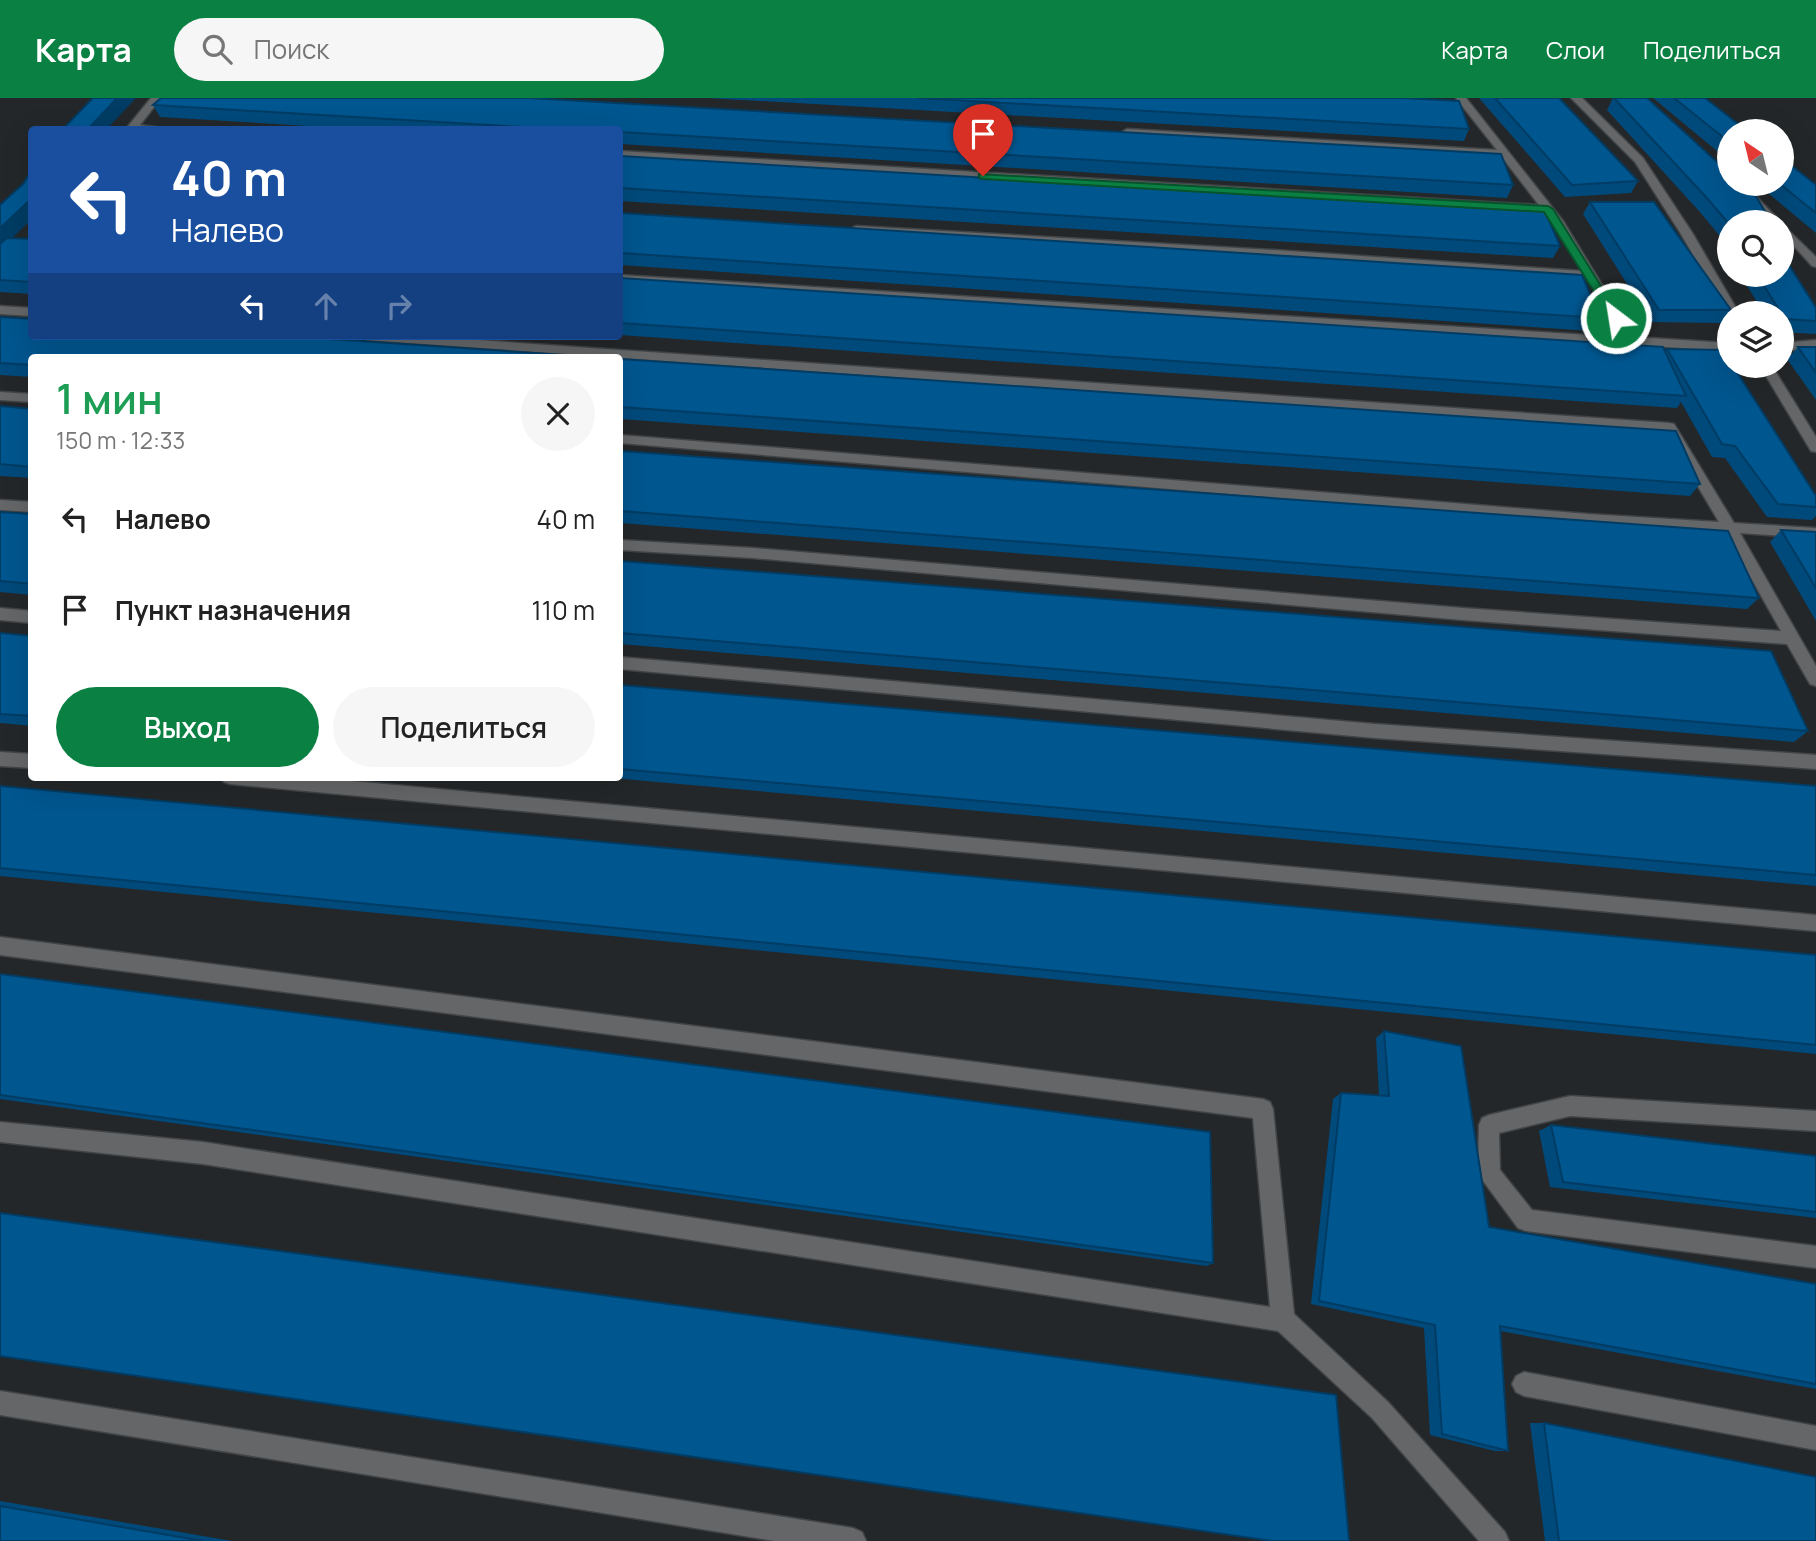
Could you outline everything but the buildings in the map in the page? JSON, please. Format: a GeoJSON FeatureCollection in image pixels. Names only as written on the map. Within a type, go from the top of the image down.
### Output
{"type":"FeatureCollection","features":[{"type":"Feature","properties":{"kind":"street"},"geometry":{"type":"LineString","coordinates":[[133,126],[156,98]]}},
{"type":"Feature","properties":{"kind":"street"},"geometry":{"type":"LineString","coordinates":[[1577,98],[1639,160],[1726,301]]}},
{"type":"Feature","properties":{"kind":"street"},"geometry":{"type":"LineString","coordinates":[[1459,101],[1548,209],[1629,339]]}},
{"type":"Feature","properties":{"kind":"street"},"geometry":{"type":"LineString","coordinates":[[1117,132],[1504,154]]}},
{"type":"Feature","properties":{"kind":"street"},"geometry":{"type":"LineString","coordinates":[[623,154],[1548,209]]}},
{"type":"Feature","properties":{"kind":"street"},"geometry":{"type":"LineString","coordinates":[[1750,196],[1764,210]]}},
{"type":"Feature","properties":{"kind":"street"},"geometry":{"type":"LineString","coordinates":[[850,228],[1590,275]]}},
{"type":"Feature","properties":{"kind":"street"},"geometry":{"type":"LineString","coordinates":[[1794,241],[1816,264]]}},
{"type":"Feature","properties":{"kind":"street"},"geometry":{"type":"LineString","coordinates":[[623,278],[1717,346]]}},
{"type":"Feature","properties":{"kind":"street"},"geometry":{"type":"LineString","coordinates":[[0,310],[28,312]]}},
{"type":"Feature","properties":{"kind":"street"},"geometry":{"type":"LineString","coordinates":[[424,340],[1669,427],[1816,680]]}},
{"type":"Feature","properties":{"kind":"street"},"geometry":{"type":"LineString","coordinates":[[1794,346],[1816,344]]}},
{"type":"Feature","properties":{"kind":"street"},"geometry":{"type":"LineString","coordinates":[[1773,378],[1816,448]]}},
{"type":"Feature","properties":{"kind":"street"},"geometry":{"type":"LineString","coordinates":[[0,396],[28,398]]}},
{"type":"Feature","properties":{"kind":"street"},"geometry":{"type":"LineString","coordinates":[[623,439],[1588,519],[1816,533]]}},
{"type":"Feature","properties":{"kind":"street"},"geometry":{"type":"LineString","coordinates":[[0,505],[28,508]]}},
{"type":"Feature","properties":{"kind":"street"},"geometry":{"type":"LineString","coordinates":[[623,545],[1463,614],[1792,638]]}},
{"type":"Feature","properties":{"kind":"street"},"geometry":{"type":"LineString","coordinates":[[0,614],[28,617]]}},
{"type":"Feature","properties":{"kind":"street"},"geometry":{"type":"LineString","coordinates":[[623,663],[1375,731],[1816,762]]}},
{"type":"Feature","properties":{"kind":"street"},"geometry":{"type":"LineString","coordinates":[[0,759],[28,761]]}},
{"type":"Feature","properties":{"kind":"street"},"geometry":{"type":"LineString","coordinates":[[273,781],[1816,923]]}},
{"type":"Feature","properties":{"kind":"street"},"geometry":{"type":"LineString","coordinates":[[0,946],[1263,1109],[1283,1320]]}},
{"type":"Feature","properties":{"kind":"street"},"geometry":{"type":"LineString","coordinates":[[1816,1121],[1570,1106],[1489,1125],[1489,1174],[1526,1220],[1816,1257]]}},
{"type":"Feature","properties":{"kind":"street"},"geometry":{"type":"LineString","coordinates":[[0,1132],[203,1153],[1283,1320],[1380,1410],[1496,1541]]}},
{"type":"Feature","properties":{"kind":"street"},"geometry":{"type":"LineString","coordinates":[[1524,1384],[1816,1438]]}},
{"type":"Feature","properties":{"kind":"street"},"geometry":{"type":"LineString","coordinates":[[0,1403],[853,1541]]}},
{"type":"Feature","properties":{"kind":"route"},"geometry":{"type":"LineString","coordinates":[[983,176],[1548,209],[1616,318]]}}]}
